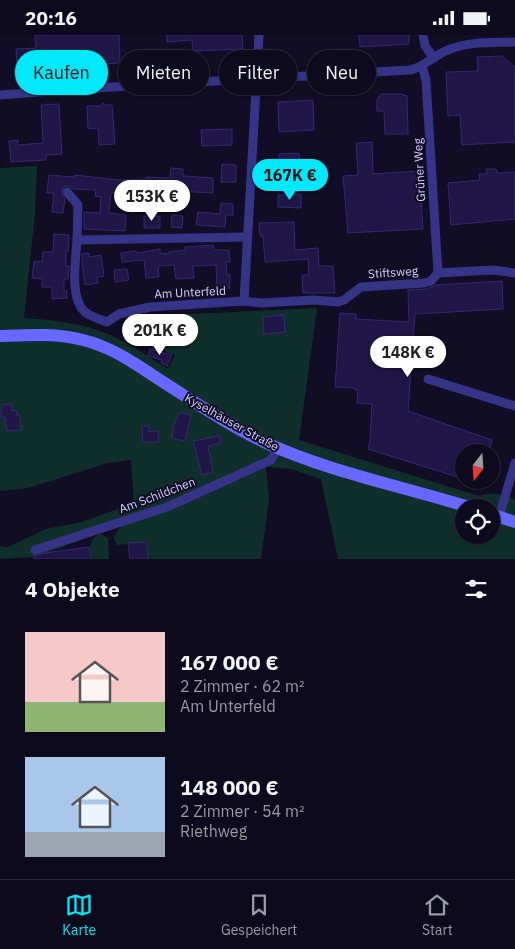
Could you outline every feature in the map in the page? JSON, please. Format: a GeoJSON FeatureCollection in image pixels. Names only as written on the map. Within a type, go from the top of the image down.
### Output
{"type":"FeatureCollection","features":[{"type":"Feature","properties":{"kind":"main road","name":"Kyselhäuser Straße"},"geometry":{"type":"LineString","coordinates":[[0,336],[61,336],[84,340],[112,351],[206,409],[254,437],[278,448],[311,460],[455,503]]}},
{"type":"Feature","properties":{"kind":"main road"},"geometry":{"type":"LineString","coordinates":[[500,517],[515,522]]}},
{"type":"Feature","properties":{"kind":"street","name":"Am Unterfeld"},"geometry":{"type":"LineString","coordinates":[[258,50],[259,35]]}},
{"type":"Feature","properties":{"kind":"street"},"geometry":{"type":"LineString","coordinates":[[423,35],[425,46],[434,58]]}},
{"type":"Feature","properties":{"kind":"street"},"geometry":{"type":"LineString","coordinates":[[297,77],[410,70],[422,66],[447,50],[466,44],[515,42]]}},
{"type":"Feature","properties":{"kind":"street","name":"Grüner Weg"},"geometry":{"type":"LineString","coordinates":[[422,66],[426,80],[438,273]]}},
{"type":"Feature","properties":{"kind":"street"},"geometry":{"type":"LineString","coordinates":[[0,95],[219,81]]}},
{"type":"Feature","properties":{"kind":"street","name":"Am Unterfeld"},"geometry":{"type":"LineString","coordinates":[[76,239],[76,296],[80,306],[87,314],[107,322],[119,314],[150,307],[244,301],[255,95]]}},
{"type":"Feature","properties":{"kind":"street"},"geometry":{"type":"LineString","coordinates":[[67,192],[78,205],[76,239],[247,237]]}},
{"type":"Feature","properties":{"kind":"street","name":"Stiftsweg"},"geometry":{"type":"LineString","coordinates":[[244,301],[261,303],[314,300],[338,302],[344,300],[361,287],[424,283],[431,281],[438,273],[493,270],[515,273]]}},
{"type":"Feature","properties":{"kind":"street"},"geometry":{"type":"LineString","coordinates":[[428,379],[515,406]]}},
{"type":"Feature","properties":{"kind":"street","name":"Am Schildchen"},"geometry":{"type":"LineString","coordinates":[[35,550],[166,507],[271,460],[278,448]]}},
{"type":"Feature","properties":{"kind":"street"},"geometry":{"type":"LineString","coordinates":[[500,502],[515,463]]}},
{"type":"Feature","properties":{"kind":"green space"},"geometry":{"type":"Polygon","coordinates":[[[37,166],[35,213],[24,318],[70,323],[107,333],[168,369],[175,355],[163,351],[170,315],[317,308],[299,440],[479,496],[497,494],[511,497],[515,500],[515,559],[338,559],[321,479],[291,469],[266,467],[269,499],[261,559],[148,559],[146,542],[118,545],[114,536],[122,525],[35,557],[0,559],[0,546],[8,547],[46,529],[82,522],[134,503],[131,460],[108,463],[28,488],[0,491],[0,168],[37,166]]]}},
{"type":"Feature","properties":{"kind":"green space"},"geometry":{"type":"Polygon","coordinates":[[[100,534],[108,538],[109,559],[91,559],[90,548],[93,538],[100,534]]]}},
{"type":"Feature","properties":{"kind":"building"},"geometry":{"type":"Polygon","coordinates":[[[35,35],[119,35],[118,63],[108,64],[108,50],[16,50],[36,48],[35,35]]]}},
{"type":"Feature","properties":{"kind":"building"},"geometry":{"type":"Polygon","coordinates":[[[167,35],[242,35],[243,49],[193,50],[192,40],[167,42],[167,35]]]}},
{"type":"Feature","properties":{"kind":"building"},"geometry":{"type":"Polygon","coordinates":[[[359,35],[409,35],[409,44],[360,47],[359,35]]]}},
{"type":"Feature","properties":{"kind":"building"},"geometry":{"type":"Polygon","coordinates":[[[502,56],[515,67],[515,142],[462,145],[460,115],[448,116],[446,72],[478,71],[477,57],[502,56]]]}},
{"type":"Feature","properties":{"kind":"building"},"geometry":{"type":"Polygon","coordinates":[[[381,94],[401,94],[407,96],[408,134],[385,134],[384,111],[377,111],[377,100],[381,94]]]}},
{"type":"Feature","properties":{"kind":"building"},"geometry":{"type":"Polygon","coordinates":[[[313,100],[314,130],[279,132],[278,102],[313,100]]]}},
{"type":"Feature","properties":{"kind":"building"},"geometry":{"type":"Polygon","coordinates":[[[103,103],[112,105],[115,144],[99,145],[98,128],[88,129],[87,106],[101,106],[103,103]]]}},
{"type":"Feature","properties":{"kind":"building"},"geometry":{"type":"Polygon","coordinates":[[[59,104],[62,154],[46,155],[46,160],[11,162],[9,141],[18,140],[18,145],[43,143],[41,105],[59,104]]]}},
{"type":"Feature","properties":{"kind":"building"},"geometry":{"type":"Polygon","coordinates":[[[232,129],[232,145],[202,146],[201,130],[232,129]]]}},
{"type":"Feature","properties":{"kind":"building"},"geometry":{"type":"Polygon","coordinates":[[[372,142],[373,174],[419,171],[423,229],[348,233],[343,176],[358,175],[356,143],[372,142]]]}},
{"type":"Feature","properties":{"kind":"building"},"geometry":{"type":"Polygon","coordinates":[[[299,153],[302,181],[281,183],[279,154],[299,153]]]}},
{"type":"Feature","properties":{"kind":"building"},"geometry":{"type":"Polygon","coordinates":[[[222,164],[236,165],[236,182],[221,182],[222,164]]]}},
{"type":"Feature","properties":{"kind":"building"},"geometry":{"type":"Polygon","coordinates":[[[171,168],[183,169],[183,176],[213,178],[213,193],[135,189],[135,193],[111,193],[109,213],[126,215],[125,231],[84,229],[84,212],[100,213],[101,197],[95,196],[96,190],[72,189],[69,186],[63,187],[61,193],[65,199],[63,213],[52,212],[54,193],[47,193],[49,175],[74,177],[74,175],[120,180],[146,179],[146,177],[170,178],[171,168]]]}},
{"type":"Feature","properties":{"kind":"building"},"geometry":{"type":"Polygon","coordinates":[[[486,169],[496,169],[497,173],[515,172],[515,219],[451,225],[448,183],[480,180],[479,174],[487,174],[486,169]]]}},
{"type":"Feature","properties":{"kind":"building"},"geometry":{"type":"Polygon","coordinates":[[[301,194],[301,208],[278,207],[278,195],[301,194]]]}},
{"type":"Feature","properties":{"kind":"building"},"geometry":{"type":"Polygon","coordinates":[[[221,203],[233,204],[233,215],[226,215],[225,227],[196,225],[198,212],[220,214],[221,203]]]}},
{"type":"Feature","properties":{"kind":"building"},"geometry":{"type":"Polygon","coordinates":[[[172,215],[183,216],[182,228],[171,227],[172,215]]]}},
{"type":"Feature","properties":{"kind":"building"},"geometry":{"type":"Polygon","coordinates":[[[144,216],[160,216],[160,228],[144,228],[144,216]]]}},
{"type":"Feature","properties":{"kind":"building"},"geometry":{"type":"Polygon","coordinates":[[[294,222],[295,250],[318,248],[319,266],[333,266],[335,293],[303,293],[302,275],[309,275],[308,259],[265,262],[263,236],[260,236],[259,223],[294,222]]]}},
{"type":"Feature","properties":{"kind":"building"},"geometry":{"type":"Polygon","coordinates":[[[54,234],[69,235],[68,251],[66,251],[66,266],[69,266],[68,279],[64,279],[64,291],[67,291],[67,298],[52,299],[52,287],[42,287],[42,279],[32,278],[34,261],[42,262],[43,252],[53,252],[54,234]]]}},
{"type":"Feature","properties":{"kind":"building"},"geometry":{"type":"Polygon","coordinates":[[[213,245],[214,250],[229,250],[230,262],[226,262],[227,275],[230,275],[230,288],[217,288],[216,265],[193,266],[194,278],[176,279],[174,265],[158,266],[159,277],[146,278],[144,260],[122,262],[121,253],[136,251],[137,253],[160,249],[160,253],[169,254],[169,252],[185,250],[185,247],[213,245]]]}},
{"type":"Feature","properties":{"kind":"building"},"geometry":{"type":"Polygon","coordinates":[[[89,253],[89,257],[101,255],[104,276],[97,277],[98,283],[85,285],[82,254],[89,253]]]}},
{"type":"Feature","properties":{"kind":"building"},"geometry":{"type":"Polygon","coordinates":[[[127,269],[129,280],[115,282],[114,270],[127,269]]]}},
{"type":"Feature","properties":{"kind":"building"},"geometry":{"type":"Polygon","coordinates":[[[502,281],[503,309],[415,314],[408,411],[492,440],[491,444],[455,444],[455,476],[368,449],[372,404],[357,403],[358,390],[355,390],[355,388],[335,387],[340,313],[356,314],[356,319],[409,322],[408,290],[426,289],[436,285],[502,281]]]}},
{"type":"Feature","properties":{"kind":"building"},"geometry":{"type":"Polygon","coordinates":[[[284,315],[285,332],[264,334],[263,317],[284,315]]]}},
{"type":"Feature","properties":{"kind":"building"},"geometry":{"type":"Polygon","coordinates":[[[161,323],[163,338],[137,340],[136,325],[161,323]]]}},
{"type":"Feature","properties":{"kind":"building"},"geometry":{"type":"Polygon","coordinates":[[[150,349],[172,355],[167,366],[161,363],[162,360],[148,356],[150,349]]]}},
{"type":"Feature","properties":{"kind":"building"},"geometry":{"type":"Polygon","coordinates":[[[11,404],[12,411],[16,410],[17,416],[20,415],[21,430],[7,431],[5,417],[1,417],[2,405],[11,404]]]}},
{"type":"Feature","properties":{"kind":"building"},"geometry":{"type":"Polygon","coordinates":[[[180,412],[191,415],[185,441],[172,438],[174,425],[180,412]]]}},
{"type":"Feature","properties":{"kind":"building"},"geometry":{"type":"Polygon","coordinates":[[[142,426],[149,426],[149,432],[158,431],[159,442],[143,442],[142,426]]]}},
{"type":"Feature","properties":{"kind":"building"},"geometry":{"type":"Polygon","coordinates":[[[219,436],[221,443],[208,446],[213,472],[202,475],[193,441],[219,436]]]}},
{"type":"Feature","properties":{"kind":"building"},"geometry":{"type":"Polygon","coordinates":[[[146,542],[148,559],[130,559],[128,543],[146,542]]]}},
{"type":"Feature","properties":{"kind":"building"},"geometry":{"type":"Polygon","coordinates":[[[89,547],[91,559],[34,559],[34,556],[45,553],[89,547]]]}}]}
